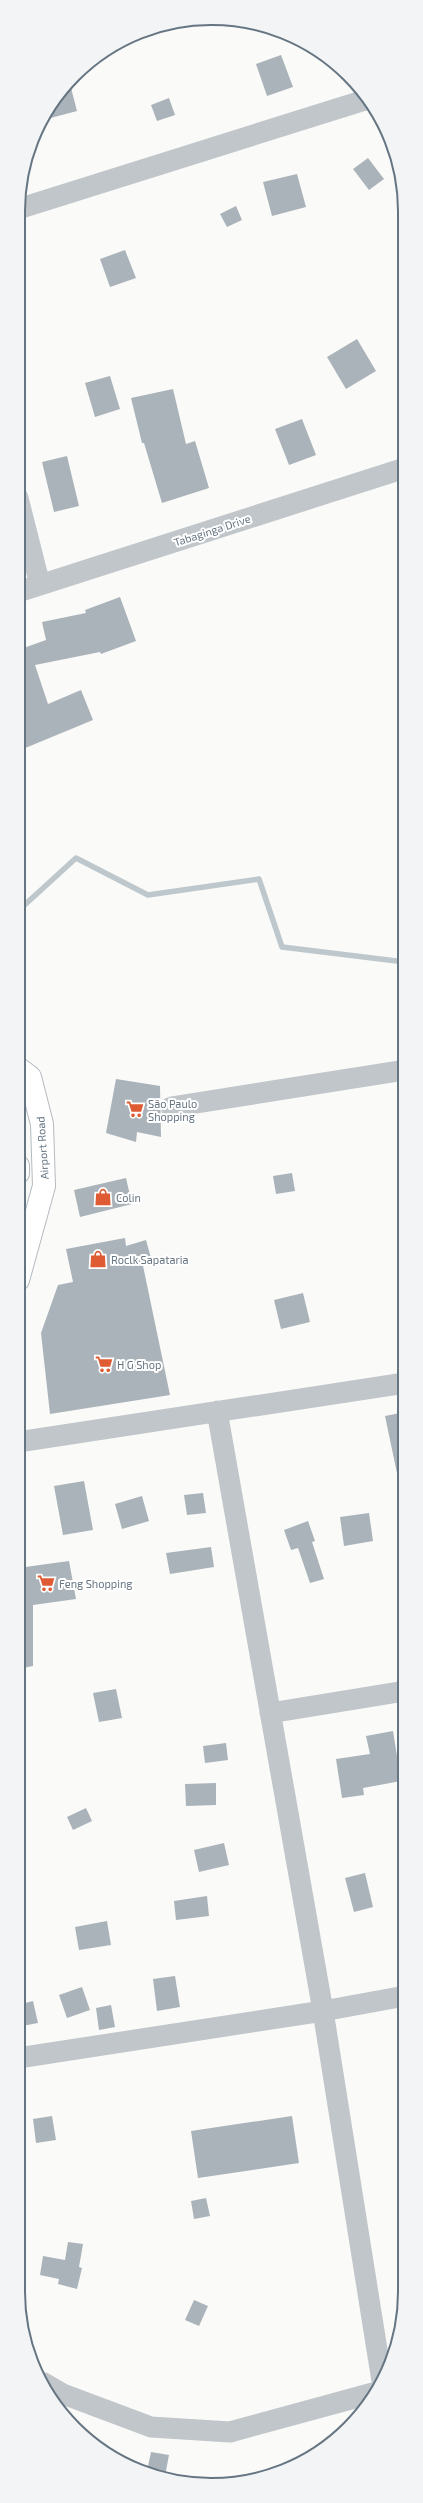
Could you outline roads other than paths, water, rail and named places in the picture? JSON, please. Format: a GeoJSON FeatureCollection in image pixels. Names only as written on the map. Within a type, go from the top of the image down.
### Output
{"type":"FeatureCollection","features":[{"type":"Feature","properties":{"kind":"street"},"geometry":{"type":"LineString","coordinates":[[25,207],[361,101]]}},
{"type":"Feature","properties":{"kind":"street","name":"Tabaginga Drive"},"geometry":{"type":"LineString","coordinates":[[25,590],[398,470]]}},
{"type":"Feature","properties":{"kind":"street"},"geometry":{"type":"LineString","coordinates":[[25,526],[40,585]]}},
{"type":"Feature","properties":{"kind":"street"},"geometry":{"type":"LineString","coordinates":[[171,1107],[398,1071]]}},
{"type":"Feature","properties":{"kind":"street","name":"Airport Road"},"geometry":{"type":"LineString","coordinates":[[25,1073],[30,1077],[42,1124],[44,1186],[25,1255]]}},
{"type":"Feature","properties":{"kind":"street"},"geometry":{"type":"LineString","coordinates":[[25,1441],[398,1384]]}},
{"type":"Feature","properties":{"kind":"street"},"geometry":{"type":"LineString","coordinates":[[217,1411],[323,2011],[380,2371]]}},
{"type":"Feature","properties":{"kind":"street"},"geometry":{"type":"LineString","coordinates":[[270,1713],[398,1692]]}},
{"type":"Feature","properties":{"kind":"street"},"geometry":{"type":"LineString","coordinates":[[25,2057],[323,2011],[398,1997]]}},
{"type":"Feature","properties":{"kind":"street"},"geometry":{"type":"LineString","coordinates":[[51,2387],[63,2394],[151,2427],[230,2432],[367,2395]]}},
{"type":"Feature","properties":{"kind":"waterway"},"geometry":{"type":"LineString","coordinates":[[25,905],[76,858],[148,895],[259,879],[282,947],[398,961]]}},
{"type":"Feature","properties":{"kind":"place","name":"São Paulo Shopping"},"geometry":{"type":"Point","coordinates":[135,1109]}},
{"type":"Feature","properties":{"kind":"place","name":"Colin"},"geometry":{"type":"Point","coordinates":[103,1197]}},
{"type":"Feature","properties":{"kind":"place","name":"Roclk Sapataria"},"geometry":{"type":"Point","coordinates":[98,1259]}},
{"type":"Feature","properties":{"kind":"place","name":"H G Shop"},"geometry":{"type":"Point","coordinates":[104,1364]}},
{"type":"Feature","properties":{"kind":"place","name":"Feng Shopping"},"geometry":{"type":"Point","coordinates":[46,1583]}}]}
